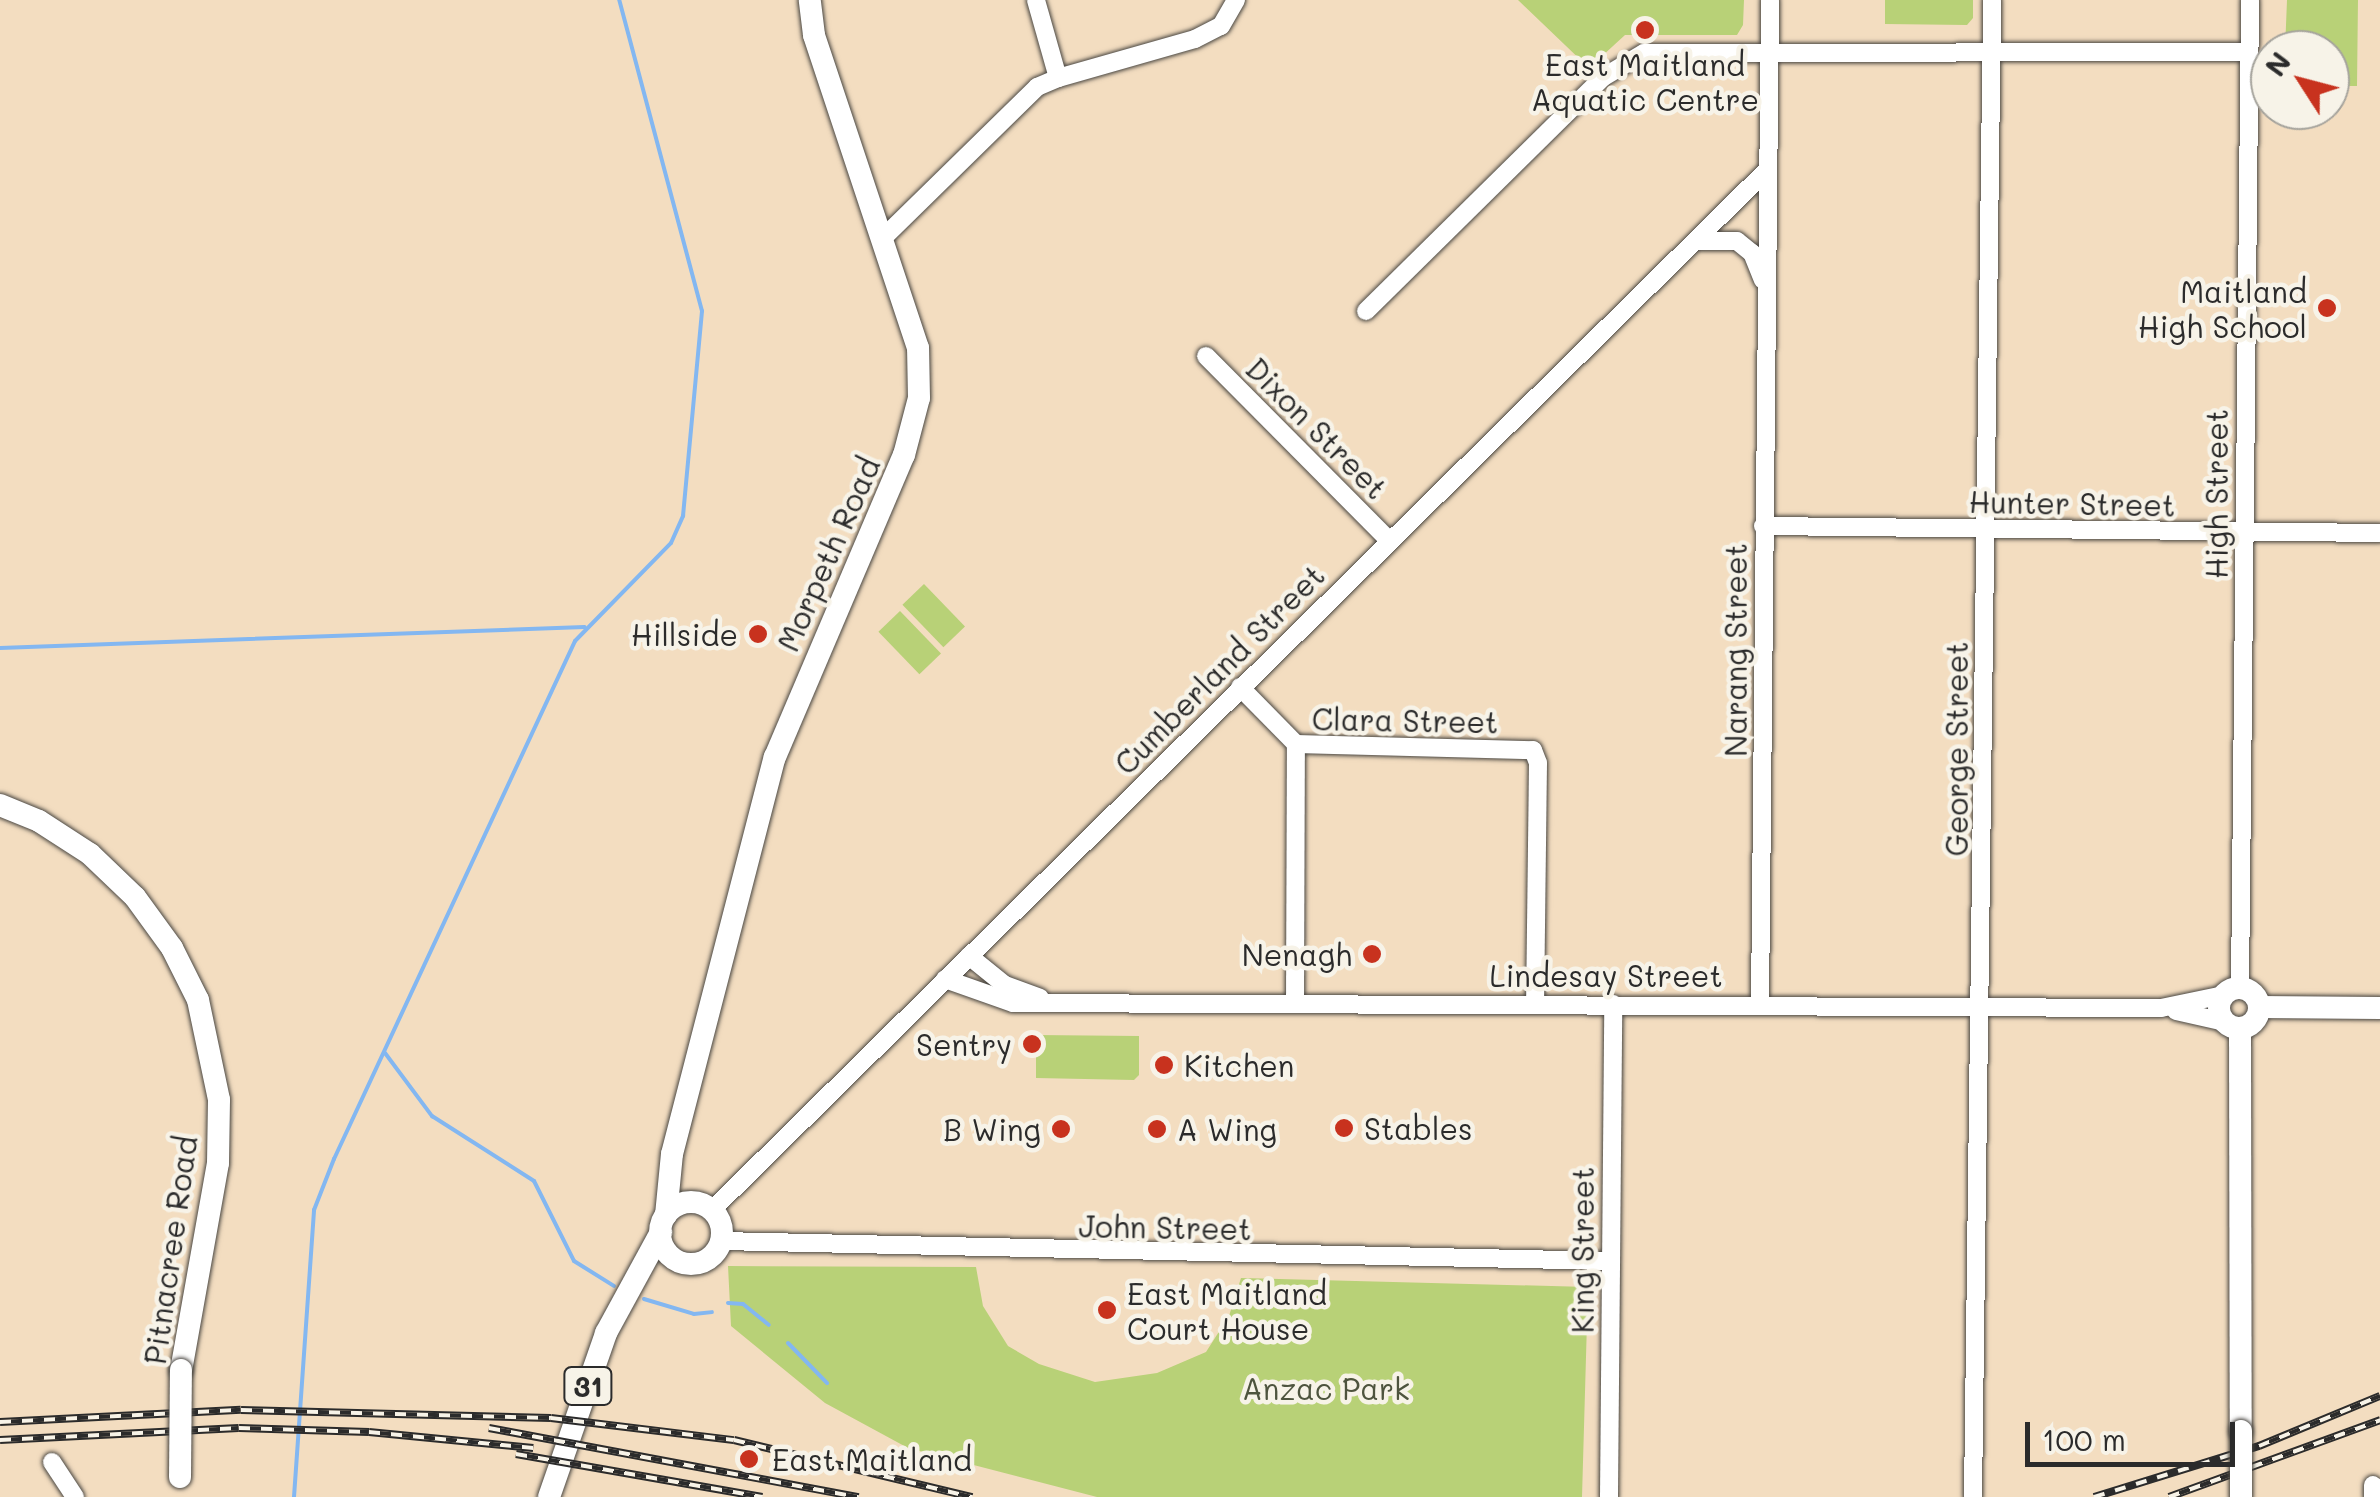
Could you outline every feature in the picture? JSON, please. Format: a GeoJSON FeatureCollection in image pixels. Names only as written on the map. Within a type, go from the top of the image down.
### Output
{"type":"FeatureCollection","features":[{"type":"Feature","properties":{"kind":"main road","name":"Morpeth Road"},"geometry":{"type":"LineString","coordinates":[[664,1224],[679,1132],[774,757],[904,455],[919,398],[918,348],[814,36],[810,0]]}},
{"type":"Feature","properties":{"kind":"main road","name":"Pitnacree Road"},"geometry":{"type":"LineString","coordinates":[[0,805],[90,854],[135,897],[172,948],[198,1000],[219,1100],[218,1163],[181,1370],[181,1487]]}},
{"type":"Feature","properties":{"kind":"main road"},"geometry":{"type":"LineString","coordinates":[[2232,1025],[2256,1020],[2259,1007],[2253,994],[2232,992],[2220,1008],[2232,1025],[2241,1497]]}},
{"type":"Feature","properties":{"kind":"main road"},"geometry":{"type":"LineString","coordinates":[[2259,1007],[2380,1008]]}},
{"type":"Feature","properties":{"kind":"main road","name":"Morpeth Road"},"geometry":{"type":"LineString","coordinates":[[679,1132],[681,1170],[702,1206]]}},
{"type":"Feature","properties":{"kind":"main road"},"geometry":{"type":"LineString","coordinates":[[690,1264],[666,1252],[664,1224],[702,1206]]}},
{"type":"Feature","properties":{"kind":"main road","name":"31"},"geometry":{"type":"LineString","coordinates":[[702,1206],[721,1241]]}},
{"type":"Feature","properties":{"kind":"main road","name":"31"},"geometry":{"type":"LineString","coordinates":[[549,1497],[606,1333],[639,1281],[664,1224]]}},
{"type":"Feature","properties":{"kind":"main road"},"geometry":{"type":"LineString","coordinates":[[639,1281],[709,1258],[721,1241]]}},
{"type":"Feature","properties":{"kind":"street"},"geometry":{"type":"LineString","coordinates":[[1036,0],[1058,78]]}},
{"type":"Feature","properties":{"kind":"street"},"geometry":{"type":"LineString","coordinates":[[883,238],[1037,87],[1196,39],[1221,26],[1236,0]]}},
{"type":"Feature","properties":{"kind":"street","name":"Narang Street"},"geometry":{"type":"LineString","coordinates":[[1760,1006],[1770,0]]}},
{"type":"Feature","properties":{"kind":"street","name":"George Street"},"geometry":{"type":"LineString","coordinates":[[1973,1497],[1992,0]]}},
{"type":"Feature","properties":{"kind":"street","name":"High Street"},"geometry":{"type":"LineString","coordinates":[[2232,992],[2246,533],[2250,0]]}},
{"type":"Feature","properties":{"kind":"street"},"geometry":{"type":"LineString","coordinates":[[1366,311],[1614,67],[1658,50],[2249,52]]}},
{"type":"Feature","properties":{"kind":"street","name":"Cumberland Street"},"geometry":{"type":"LineString","coordinates":[[702,1206],[945,979],[1767,170]]}},
{"type":"Feature","properties":{"kind":"street","name":"Narang Street"},"geometry":{"type":"LineString","coordinates":[[1698,241],[1724,237],[1745,246],[1767,295]]}},
{"type":"Feature","properties":{"kind":"street","name":"Dixon Street"},"geometry":{"type":"LineString","coordinates":[[1206,356],[1389,540]]}},
{"type":"Feature","properties":{"kind":"street","name":"Hunter Street"},"geometry":{"type":"LineString","coordinates":[[1763,526],[2380,532]]}},
{"type":"Feature","properties":{"kind":"street","name":"Clara Street"},"geometry":{"type":"LineString","coordinates":[[1240,687],[1296,744],[1533,750],[1538,763],[1535,1004]]}},
{"type":"Feature","properties":{"kind":"street"},"geometry":{"type":"LineString","coordinates":[[1295,1003],[1296,744]]}},
{"type":"Feature","properties":{"kind":"street","name":"Lindesay Street"},"geometry":{"type":"LineString","coordinates":[[968,956],[1005,984],[1051,1000]]}},
{"type":"Feature","properties":{"kind":"street","name":"Lindesay Street"},"geometry":{"type":"LineString","coordinates":[[945,979],[998,1002],[2161,1008],[2232,992]]}},
{"type":"Feature","properties":{"kind":"street","name":"King Street"},"geometry":{"type":"LineString","coordinates":[[1609,1497],[1613,1004]]}},
{"type":"Feature","properties":{"kind":"street","name":"Lindesay Street"},"geometry":{"type":"LineString","coordinates":[[2161,1008],[2232,1025]]}},
{"type":"Feature","properties":{"kind":"street","name":"John Street"},"geometry":{"type":"LineString","coordinates":[[721,1241],[1608,1262]]}},
{"type":"Feature","properties":{"kind":"street"},"geometry":{"type":"LineString","coordinates":[[52,1462],[74,1497]]}},
{"type":"Feature","properties":{"kind":"green space","name":"East Maitland Aquatic Centre"},"geometry":{"type":"Polygon","coordinates":[[[1518,0],[1744,0],[1743,25],[1737,35],[1625,35],[1589,68],[1518,0]]]}},
{"type":"Feature","properties":{"kind":"green space"},"geometry":{"type":"Polygon","coordinates":[[[1885,0],[1973,0],[1973,18],[1967,25],[1885,24],[1885,0]]]}},
{"type":"Feature","properties":{"kind":"green space"},"geometry":{"type":"Polygon","coordinates":[[[2287,0],[2358,0],[2357,86],[2350,86],[2350,30],[2286,30],[2287,0]]]}},
{"type":"Feature","properties":{"kind":"green space"},"geometry":{"type":"Polygon","coordinates":[[[924,584],[965,626],[943,647],[902,605],[924,584]]]}},
{"type":"Feature","properties":{"kind":"green space"},"geometry":{"type":"Polygon","coordinates":[[[900,611],[941,653],[919,674],[878,632],[900,611]]]}},
{"type":"Feature","properties":{"kind":"green space"},"geometry":{"type":"Polygon","coordinates":[[[1036,1035],[1139,1036],[1139,1075],[1134,1080],[1036,1078],[1036,1035]]]}},
{"type":"Feature","properties":{"kind":"green space","name":"Anzac Park"},"geometry":{"type":"Polygon","coordinates":[[[728,1266],[976,1267],[983,1306],[1008,1346],[1039,1364],[1095,1382],[1157,1373],[1206,1352],[1229,1316],[1241,1278],[1588,1287],[1582,1497],[1097,1497],[908,1448],[825,1403],[731,1326],[728,1266]]]}},
{"type":"Feature","properties":{"kind":"waterway"},"geometry":{"type":"LineString","coordinates":[[294,1497],[314,1210],[334,1159],[575,641],[671,543],[683,516],[702,311],[619,0]]}},
{"type":"Feature","properties":{"kind":"waterway"},"geometry":{"type":"LineString","coordinates":[[0,648],[585,627]]}},
{"type":"Feature","properties":{"kind":"waterway"},"geometry":{"type":"LineString","coordinates":[[385,1053],[432,1116],[534,1181],[574,1261],[614,1286]]}},
{"type":"Feature","properties":{"kind":"waterway"},"geometry":{"type":"LineString","coordinates":[[644,1299],[694,1314],[712,1312]]}},
{"type":"Feature","properties":{"kind":"waterway"},"geometry":{"type":"LineString","coordinates":[[728,1303],[743,1304],[769,1325]]}},
{"type":"Feature","properties":{"kind":"waterway"},"geometry":{"type":"LineString","coordinates":[[788,1343],[827,1383]]}},
{"type":"Feature","properties":{"kind":"railway"},"geometry":{"type":"LineString","coordinates":[[2094,1497],[2259,1446],[2380,1396]]}},
{"type":"Feature","properties":{"kind":"railway"},"geometry":{"type":"LineString","coordinates":[[0,1422],[241,1410],[551,1418],[734,1440],[972,1497]]}},
{"type":"Feature","properties":{"kind":"railway"},"geometry":{"type":"LineString","coordinates":[[2169,1497],[2380,1420]]}},
{"type":"Feature","properties":{"kind":"railway"},"geometry":{"type":"LineString","coordinates":[[0,1440],[239,1428],[369,1432],[533,1448]]}},
{"type":"Feature","properties":{"kind":"railway"},"geometry":{"type":"LineString","coordinates":[[489,1428],[859,1497]]}},
{"type":"Feature","properties":{"kind":"railway"},"geometry":{"type":"LineString","coordinates":[[516,1454],[762,1497]]}},
{"type":"Feature","properties":{"kind":"place","name":"East Maitland Aquatic Centre"},"geometry":{"type":"Point","coordinates":[1645,30]}},
{"type":"Feature","properties":{"kind":"place","name":"Maitland High School"},"geometry":{"type":"Point","coordinates":[2327,308]}},
{"type":"Feature","properties":{"kind":"place","name":"Hillside"},"geometry":{"type":"Point","coordinates":[758,634]}},
{"type":"Feature","properties":{"kind":"place","name":"Nenagh"},"geometry":{"type":"Point","coordinates":[1372,954]}},
{"type":"Feature","properties":{"kind":"place","name":"Sentry"},"geometry":{"type":"Point","coordinates":[1032,1044]}},
{"type":"Feature","properties":{"kind":"place","name":"Kitchen"},"geometry":{"type":"Point","coordinates":[1164,1065]}},
{"type":"Feature","properties":{"kind":"place","name":"Stables"},"geometry":{"type":"Point","coordinates":[1344,1128]}},
{"type":"Feature","properties":{"kind":"place","name":"B Wing"},"geometry":{"type":"Point","coordinates":[1061,1129]}},
{"type":"Feature","properties":{"kind":"place","name":"A Wing"},"geometry":{"type":"Point","coordinates":[1157,1129]}},
{"type":"Feature","properties":{"kind":"place","name":"East Maitland Court House"},"geometry":{"type":"Point","coordinates":[1107,1310]}},
{"type":"Feature","properties":{"kind":"place","name":"East Maitland"},"geometry":{"type":"Point","coordinates":[749,1459]}}]}
